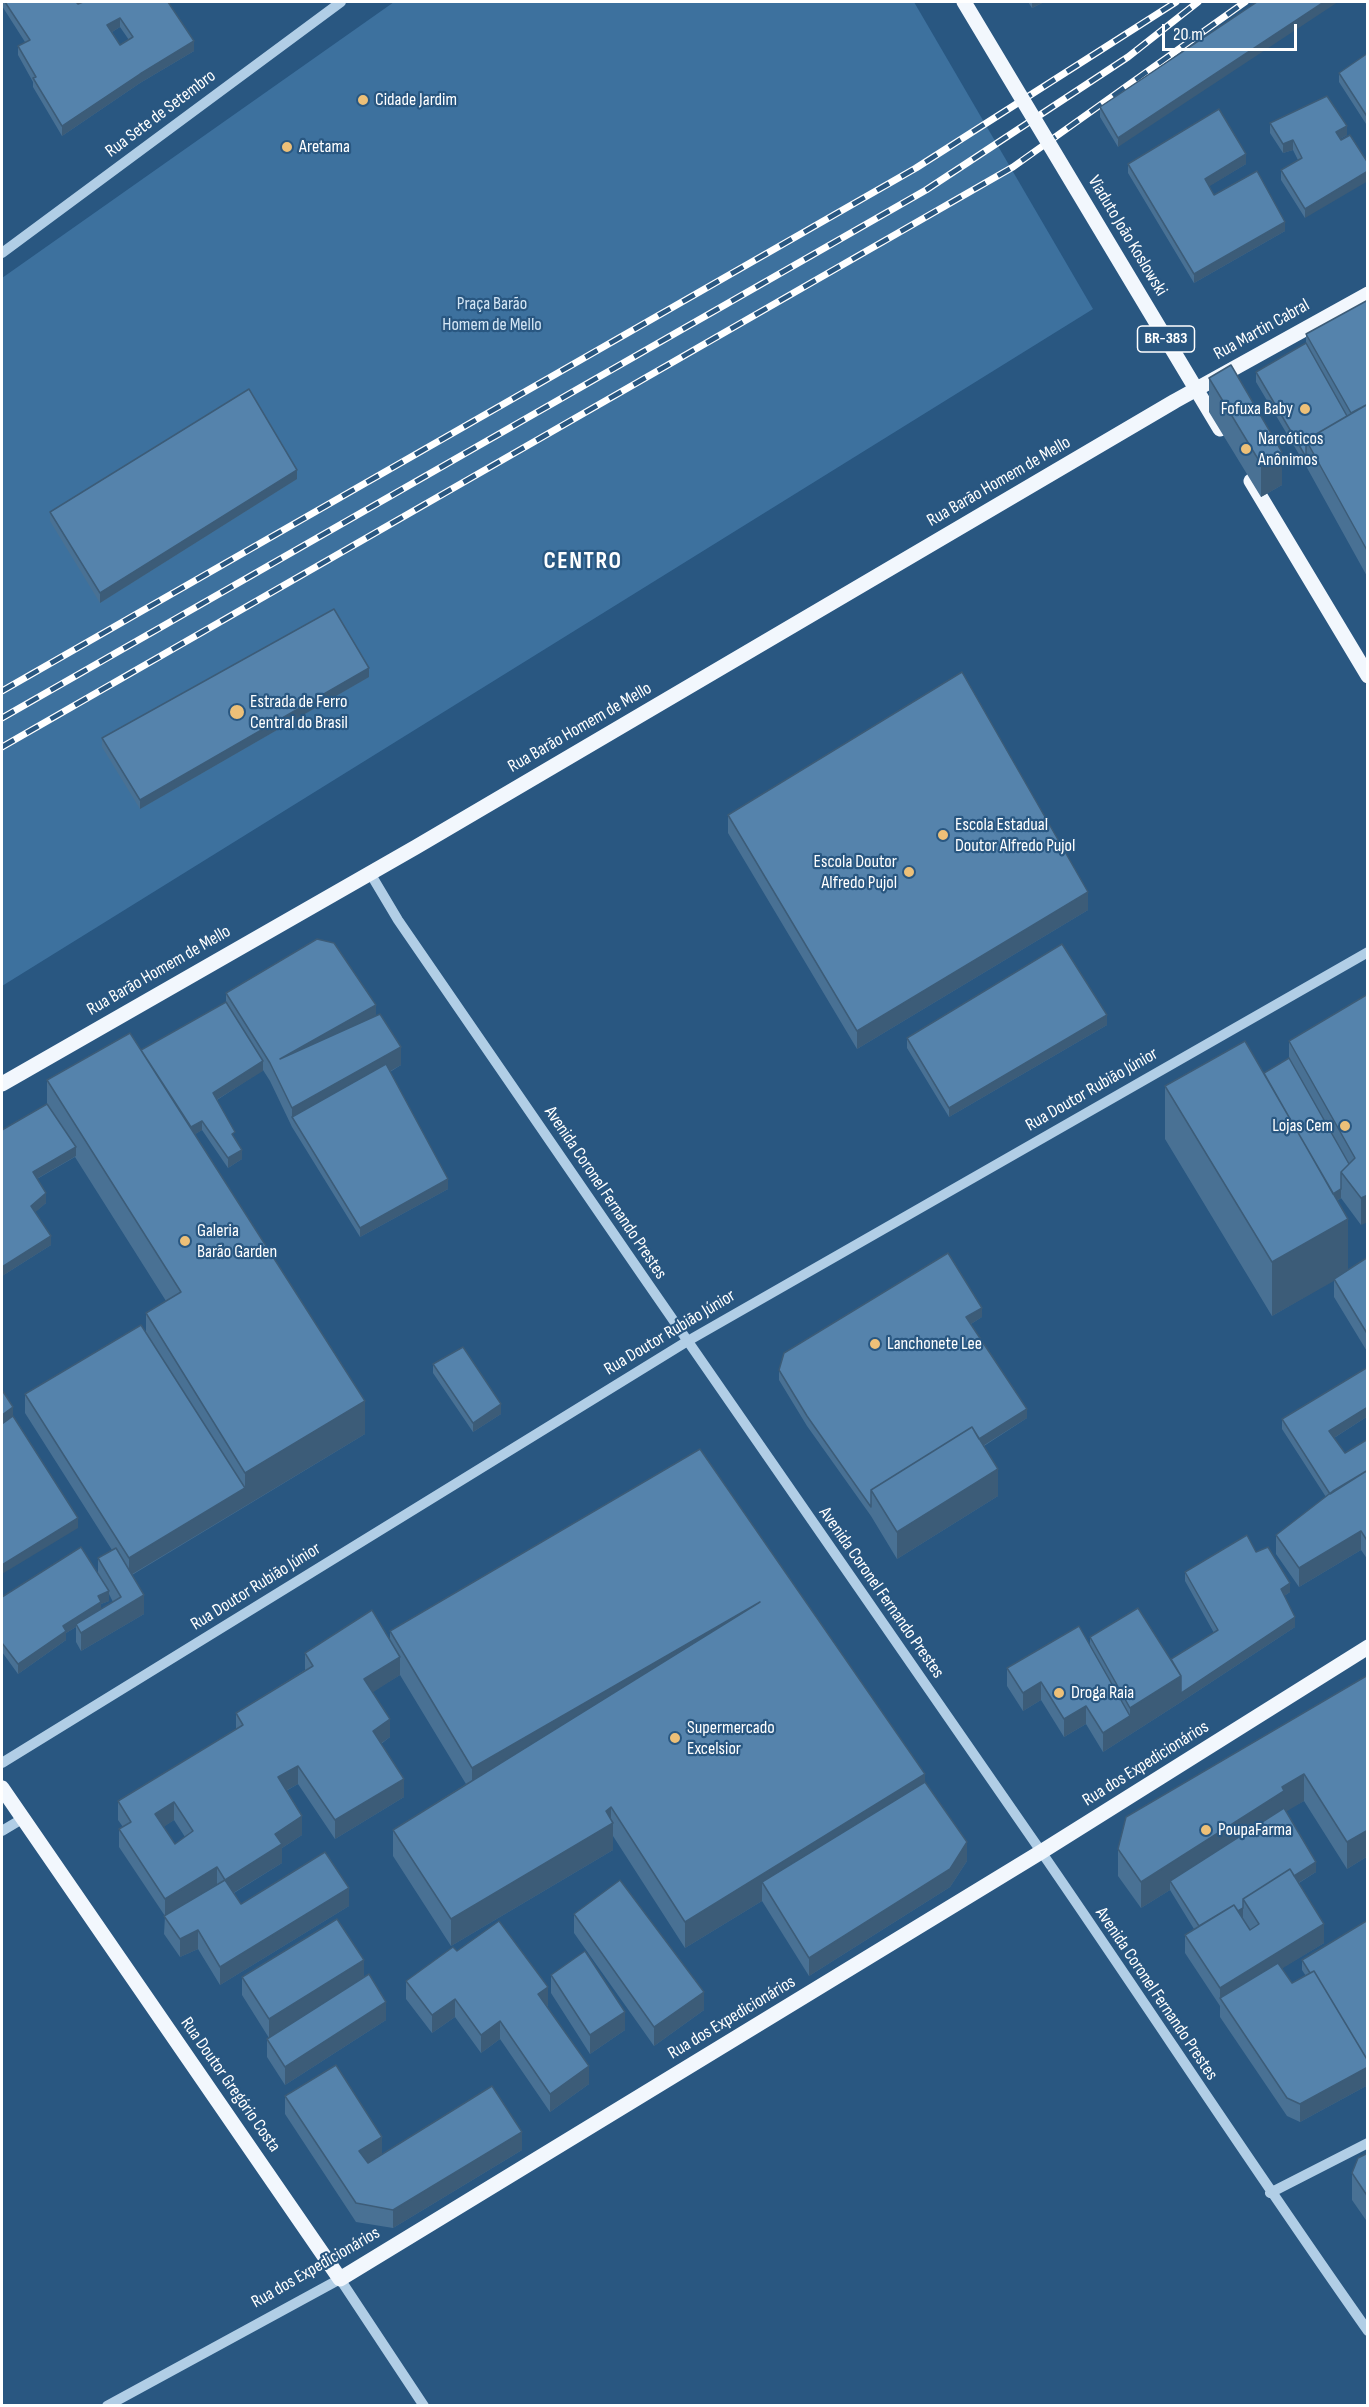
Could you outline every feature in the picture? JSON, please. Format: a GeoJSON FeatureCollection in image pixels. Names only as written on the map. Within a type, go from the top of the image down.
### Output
{"type":"FeatureCollection","features":[{"type":"Feature","properties":{"kind":"main road","name":"Viaduto João Koslowski"},"geometry":{"type":"LineString","coordinates":[[964,2],[1227,440]]}},
{"type":"Feature","properties":{"kind":"main road","name":"Rua Martin Cabral"},"geometry":{"type":"LineString","coordinates":[[1175,401],[1368,294]]}},
{"type":"Feature","properties":{"kind":"main road","name":"Rua Barão Homem de Mello"},"geometry":{"type":"LineString","coordinates":[[2,1084],[370,873],[1175,401]]}},
{"type":"Feature","properties":{"kind":"main road"},"geometry":{"type":"LineString","coordinates":[[1244,469],[1368,676]]}},
{"type":"Feature","properties":{"kind":"main road","name":"Rua dos Expedicionários"},"geometry":{"type":"LineString","coordinates":[[340,2279],[1041,1852],[1368,1647]]}},
{"type":"Feature","properties":{"kind":"main road","name":"Rua Doutor Gregório Costa"},"geometry":{"type":"LineString","coordinates":[[2,1788],[340,2279]]}},
{"type":"Feature","properties":{"kind":"street","name":"Rua Sete de Setembro"},"geometry":{"type":"LineString","coordinates":[[2,253],[340,2]]}},
{"type":"Feature","properties":{"kind":"street","name":"Avenida Coronel Fernando Prestes"},"geometry":{"type":"LineString","coordinates":[[370,873],[398,920],[686,1342],[1041,1852],[1270,2193],[1368,2331]]}},
{"type":"Feature","properties":{"kind":"street","name":"Rua Doutor Rubião Júnior"},"geometry":{"type":"LineString","coordinates":[[2,1763],[686,1342],[1368,952]]}},
{"type":"Feature","properties":{"kind":"street"},"geometry":{"type":"LineString","coordinates":[[2,1831],[22,1819]]}},
{"type":"Feature","properties":{"kind":"street"},"geometry":{"type":"LineString","coordinates":[[1270,2193],[1368,2143]]}},
{"type":"Feature","properties":{"kind":"street","name":"Rua dos Expedicionários"},"geometry":{"type":"LineString","coordinates":[[106,2406],[340,2279]]}},
{"type":"Feature","properties":{"kind":"street","name":"Rua Doutor Gregório Costa"},"geometry":{"type":"LineString","coordinates":[[340,2279],[424,2406]]}},
{"type":"Feature","properties":{"kind":"green space","name":"Praça Barão Homem de Mello"},"geometry":{"type":"Polygon","coordinates":[[[394,2],[914,2],[1093,309],[2,986],[2,278],[394,2]]]}},
{"type":"Feature","properties":{"kind":"building"},"geometry":{"type":"Polygon","coordinates":[[[5,2],[76,2],[78,4],[83,2],[168,2],[194,41],[62,126],[33,78],[36,77],[18,46],[30,40],[5,2]],[[120,18],[107,25],[120,45],[133,37],[120,18]]]}},
{"type":"Feature","properties":{"kind":"building"},"geometry":{"type":"Polygon","coordinates":[[[1257,2],[1324,2],[1118,138],[1100,107],[1257,2]]]}},
{"type":"Feature","properties":{"kind":"building"},"geometry":{"type":"Polygon","coordinates":[[[1368,53],[1368,118],[1339,73],[1368,53]]]}},
{"type":"Feature","properties":{"kind":"building"},"geometry":{"type":"Polygon","coordinates":[[[1327,96],[1347,126],[1336,132],[1341,140],[1350,135],[1368,163],[1368,171],[1305,209],[1281,170],[1302,158],[1293,140],[1283,144],[1270,123],[1327,96]]]}},
{"type":"Feature","properties":{"kind":"building"},"geometry":{"type":"Polygon","coordinates":[[[1219,109],[1246,154],[1205,179],[1214,195],[1257,171],[1285,222],[1194,274],[1128,164],[1219,109]]]}},
{"type":"Feature","properties":{"kind":"building"},"geometry":{"type":"Polygon","coordinates":[[[1368,300],[1368,404],[1351,413],[1306,334],[1368,300]]]}},
{"type":"Feature","properties":{"kind":"building","name":"Fofuxa Baby"},"geometry":{"type":"Polygon","coordinates":[[[1306,343],[1347,416],[1306,440],[1306,457],[1256,372],[1306,343]]]}},
{"type":"Feature","properties":{"kind":"building"},"geometry":{"type":"Polygon","coordinates":[[[1231,365],[1282,452],[1261,464],[1209,378],[1231,365]]]}},
{"type":"Feature","properties":{"kind":"building"},"geometry":{"type":"Polygon","coordinates":[[[249,389],[297,470],[100,593],[50,512],[249,389]]]}},
{"type":"Feature","properties":{"kind":"building"},"geometry":{"type":"Polygon","coordinates":[[[1368,404],[1368,552],[1306,440],[1368,404]]]}},
{"type":"Feature","properties":{"kind":"building","name":"Estrada de Ferro Central do Brasil"},"geometry":{"type":"Polygon","coordinates":[[[334,609],[369,668],[140,800],[102,738],[334,609]]]}},
{"type":"Feature","properties":{"kind":"building","name":"Escola Doutor Alfredo Pujol"},"geometry":{"type":"Polygon","coordinates":[[[962,672],[1088,892],[857,1031],[728,815],[962,672]]]}},
{"type":"Feature","properties":{"kind":"building"},"geometry":{"type":"Polygon","coordinates":[[[317,939],[334,943],[376,1005],[280,1059],[380,1014],[401,1047],[292,1108],[270,1063],[226,993],[317,939]]]}},
{"type":"Feature","properties":{"kind":"building"},"geometry":{"type":"Polygon","coordinates":[[[1062,944],[1107,1015],[949,1108],[907,1038],[1062,944]]]}},
{"type":"Feature","properties":{"kind":"building","name":"Lojas Cem"},"geometry":{"type":"Polygon","coordinates":[[[1368,994],[1368,1195],[1361,1198],[1341,1172],[1355,1158],[1289,1041],[1368,994]]]}},
{"type":"Feature","properties":{"kind":"building"},"geometry":{"type":"Polygon","coordinates":[[[226,1002],[263,1061],[213,1093],[235,1132],[232,1134],[242,1150],[228,1158],[202,1121],[191,1127],[141,1050],[226,1002]]]}},
{"type":"Feature","properties":{"kind":"building","name":"Galeria Barão Garden"},"geometry":{"type":"Polygon","coordinates":[[[130,1033],[365,1401],[245,1473],[146,1313],[181,1292],[47,1080],[130,1033]]]}},
{"type":"Feature","properties":{"kind":"building"},"geometry":{"type":"Polygon","coordinates":[[[1245,1041],[1348,1219],[1272,1262],[1165,1086],[1245,1041]]]}},
{"type":"Feature","properties":{"kind":"building"},"geometry":{"type":"Polygon","coordinates":[[[1289,1058],[1349,1164],[1341,1172],[1341,1189],[1333,1194],[1264,1073],[1289,1058]]]}},
{"type":"Feature","properties":{"kind":"building"},"geometry":{"type":"Polygon","coordinates":[[[386,1064],[448,1179],[360,1228],[292,1117],[386,1064]]]}},
{"type":"Feature","properties":{"kind":"building"},"geometry":{"type":"Polygon","coordinates":[[[47,1104],[76,1147],[33,1172],[46,1193],[31,1206],[51,1236],[2,1267],[2,1130],[47,1104]]]}},
{"type":"Feature","properties":{"kind":"building"},"geometry":{"type":"Polygon","coordinates":[[[948,1253],[982,1308],[966,1317],[1027,1409],[979,1439],[972,1427],[871,1490],[871,1507],[807,1416],[779,1370],[784,1353],[948,1253]]]}},
{"type":"Feature","properties":{"kind":"building"},"geometry":{"type":"Polygon","coordinates":[[[1368,1257],[1368,1335],[1334,1279],[1368,1257]]]}},
{"type":"Feature","properties":{"kind":"building"},"geometry":{"type":"Polygon","coordinates":[[[141,1325],[245,1488],[129,1558],[25,1394],[141,1325]]]}},
{"type":"Feature","properties":{"kind":"building"},"geometry":{"type":"Polygon","coordinates":[[[463,1347],[501,1404],[473,1423],[433,1364],[463,1347]]]}},
{"type":"Feature","properties":{"kind":"building"},"geometry":{"type":"Polygon","coordinates":[[[1368,1367],[1368,1407],[1329,1431],[1345,1453],[1368,1439],[1368,1470],[1330,1494],[1282,1419],[1368,1367]]]}},
{"type":"Feature","properties":{"kind":"building"},"geometry":{"type":"Polygon","coordinates":[[[2,1390],[13,1407],[2,1415],[2,1390]]]}},
{"type":"Feature","properties":{"kind":"building"},"geometry":{"type":"Polygon","coordinates":[[[13,1416],[78,1518],[2,1565],[2,1424],[13,1416]]]}},
{"type":"Feature","properties":{"kind":"building"},"geometry":{"type":"Polygon","coordinates":[[[972,1427],[998,1469],[897,1532],[871,1490],[972,1427]]]}},
{"type":"Feature","properties":{"kind":"building"},"geometry":{"type":"Polygon","coordinates":[[[700,1449],[925,1774],[685,1922],[611,1807],[606,1811],[613,1823],[451,1919],[393,1830],[760,1602],[472,1768],[390,1631],[700,1449]]]}},
{"type":"Feature","properties":{"kind":"building"},"geometry":{"type":"Polygon","coordinates":[[[1368,1470],[1368,1542],[1361,1531],[1299,1568],[1276,1535],[1333,1491],[1368,1470]]]}},
{"type":"Feature","properties":{"kind":"building"},"geometry":{"type":"Polygon","coordinates":[[[1247,1535],[1256,1552],[1268,1547],[1290,1583],[1281,1589],[1295,1617],[1181,1693],[1181,1676],[1171,1659],[1218,1630],[1185,1572],[1247,1535]]]}},
{"type":"Feature","properties":{"kind":"building"},"geometry":{"type":"Polygon","coordinates":[[[81,1547],[109,1591],[98,1596],[101,1602],[63,1626],[66,1631],[18,1664],[2,1643],[2,1597],[81,1547]]]}},
{"type":"Feature","properties":{"kind":"building"},"geometry":{"type":"Polygon","coordinates":[[[116,1548],[144,1595],[81,1633],[76,1624],[121,1597],[98,1558],[116,1548]]]}},
{"type":"Feature","properties":{"kind":"building"},"geometry":{"type":"Polygon","coordinates":[[[1138,1608],[1181,1676],[1130,1708],[1090,1637],[1138,1608]]]}},
{"type":"Feature","properties":{"kind":"building"},"geometry":{"type":"Polygon","coordinates":[[[372,1610],[400,1657],[364,1679],[390,1719],[373,1731],[404,1779],[335,1820],[298,1766],[278,1777],[302,1816],[275,1834],[282,1844],[225,1880],[217,1867],[165,1899],[119,1829],[131,1822],[118,1801],[243,1725],[236,1713],[313,1666],[305,1653],[372,1610]],[[174,1802],[155,1814],[175,1844],[193,1831],[174,1802]]]}},
{"type":"Feature","properties":{"kind":"building","name":"Droga Raia"},"geometry":{"type":"Polygon","coordinates":[[[1079,1626],[1130,1716],[1103,1733],[1086,1706],[1064,1719],[1041,1682],[1023,1693],[1007,1668],[1079,1626]]]}},
{"type":"Feature","properties":{"kind":"building"},"geometry":{"type":"Polygon","coordinates":[[[1368,1675],[1368,1830],[1347,1842],[1304,1774],[1282,1787],[1284,1791],[1141,1882],[1118,1849],[1126,1817],[1368,1675]]]}},
{"type":"Feature","properties":{"kind":"building"},"geometry":{"type":"Polygon","coordinates":[[[925,1782],[967,1842],[950,1869],[809,1958],[762,1882],[925,1782]]]}},
{"type":"Feature","properties":{"kind":"building"},"geometry":{"type":"Polygon","coordinates":[[[1284,1808],[1316,1862],[1294,1876],[1290,1869],[1243,1899],[1243,1908],[1238,1911],[1234,1905],[1199,1926],[1170,1881],[1284,1808]]]}},
{"type":"Feature","properties":{"kind":"building"},"geometry":{"type":"Polygon","coordinates":[[[325,1852],[349,1888],[220,1967],[198,1930],[180,1939],[164,1916],[225,1880],[241,1904],[325,1852]]]}},
{"type":"Feature","properties":{"kind":"building"},"geometry":{"type":"Polygon","coordinates":[[[1290,1869],[1324,1924],[1220,1988],[1185,1935],[1234,1905],[1250,1930],[1259,1924],[1243,1899],[1290,1869]]]}},
{"type":"Feature","properties":{"kind":"building"},"geometry":{"type":"Polygon","coordinates":[[[620,1880],[704,1992],[654,2027],[574,1914],[620,1880]]]}},
{"type":"Feature","properties":{"kind":"building"},"geometry":{"type":"Polygon","coordinates":[[[337,1919],[364,1960],[269,2019],[242,1977],[337,1919]]]}},
{"type":"Feature","properties":{"kind":"building"},"geometry":{"type":"Polygon","coordinates":[[[1368,1920],[1368,2061],[1314,1971],[1310,1973],[1302,1960],[1368,1920]]]}},
{"type":"Feature","properties":{"kind":"building"},"geometry":{"type":"Polygon","coordinates":[[[499,1921],[548,1987],[538,1994],[589,2066],[550,2094],[500,2021],[481,2035],[455,1999],[432,2015],[406,1981],[453,1947],[457,1951],[499,1921]]]}},
{"type":"Feature","properties":{"kind":"building"},"geometry":{"type":"Polygon","coordinates":[[[585,1951],[625,2012],[590,2035],[551,1975],[585,1951]]]}},
{"type":"Feature","properties":{"kind":"building"},"geometry":{"type":"Polygon","coordinates":[[[1278,1963],[1292,1983],[1314,1971],[1368,2061],[1368,2067],[1300,2104],[1287,2098],[1220,1998],[1278,1963]]]}},
{"type":"Feature","properties":{"kind":"building"},"geometry":{"type":"Polygon","coordinates":[[[369,1974],[386,2002],[285,2067],[267,2039],[369,1974]]]}},
{"type":"Feature","properties":{"kind":"building"},"geometry":{"type":"Polygon","coordinates":[[[336,2065],[382,2137],[359,2151],[368,2163],[492,2086],[522,2132],[393,2210],[356,2203],[285,2096],[336,2065]]]}},
{"type":"Feature","properties":{"kind":"building"},"geometry":{"type":"Polygon","coordinates":[[[1368,2153],[1368,2197],[1352,2173],[1358,2158],[1368,2153]]]}},
{"type":"Feature","properties":{"kind":"railway"},"geometry":{"type":"LineString","coordinates":[[2,691],[916,168],[1176,2]]}},
{"type":"Feature","properties":{"kind":"railway"},"geometry":{"type":"LineString","coordinates":[[2,718],[926,190],[1128,57],[1198,2]]}},
{"type":"Feature","properties":{"kind":"railway"},"geometry":{"type":"LineString","coordinates":[[2,747],[1013,167],[1245,2]]}},
{"type":"Feature","properties":{"kind":"place","name":"Cidade Jardim"},"geometry":{"type":"Point","coordinates":[363,100]}},
{"type":"Feature","properties":{"kind":"place","name":"Aretama"},"geometry":{"type":"Point","coordinates":[287,147]}},
{"type":"Feature","properties":{"kind":"place","name":"Fofuxa Baby"},"geometry":{"type":"Point","coordinates":[1305,409]}},
{"type":"Feature","properties":{"kind":"place","name":"Narcóticos Anônimos"},"geometry":{"type":"Point","coordinates":[1246,449]}},
{"type":"Feature","properties":{"kind":"place","name":"Estrada de Ferro Central do Brasil"},"geometry":{"type":"Point","coordinates":[237,712]}},
{"type":"Feature","properties":{"kind":"place","name":"Escola Estadual Doutor Alfredo Pujol"},"geometry":{"type":"Point","coordinates":[943,835]}},
{"type":"Feature","properties":{"kind":"place","name":"Escola Doutor Alfredo Pujol"},"geometry":{"type":"Point","coordinates":[909,872]}},
{"type":"Feature","properties":{"kind":"place","name":"Lojas Cem"},"geometry":{"type":"Point","coordinates":[1345,1126]}},
{"type":"Feature","properties":{"kind":"place","name":"Galeria Barão Garden"},"geometry":{"type":"Point","coordinates":[185,1241]}},
{"type":"Feature","properties":{"kind":"place","name":"Lanchonete Lee"},"geometry":{"type":"Point","coordinates":[875,1344]}},
{"type":"Feature","properties":{"kind":"place","name":"Droga Raia"},"geometry":{"type":"Point","coordinates":[1059,1693]}},
{"type":"Feature","properties":{"kind":"place","name":"Supermercado Excelsior"},"geometry":{"type":"Point","coordinates":[675,1738]}},
{"type":"Feature","properties":{"kind":"place","name":"PoupaFarma"},"geometry":{"type":"Point","coordinates":[1206,1830]}},
{"type":"Feature","properties":{"kind":"district","name":"CENTRO"},"geometry":{"type":"Point","coordinates":[583,562]}}]}
